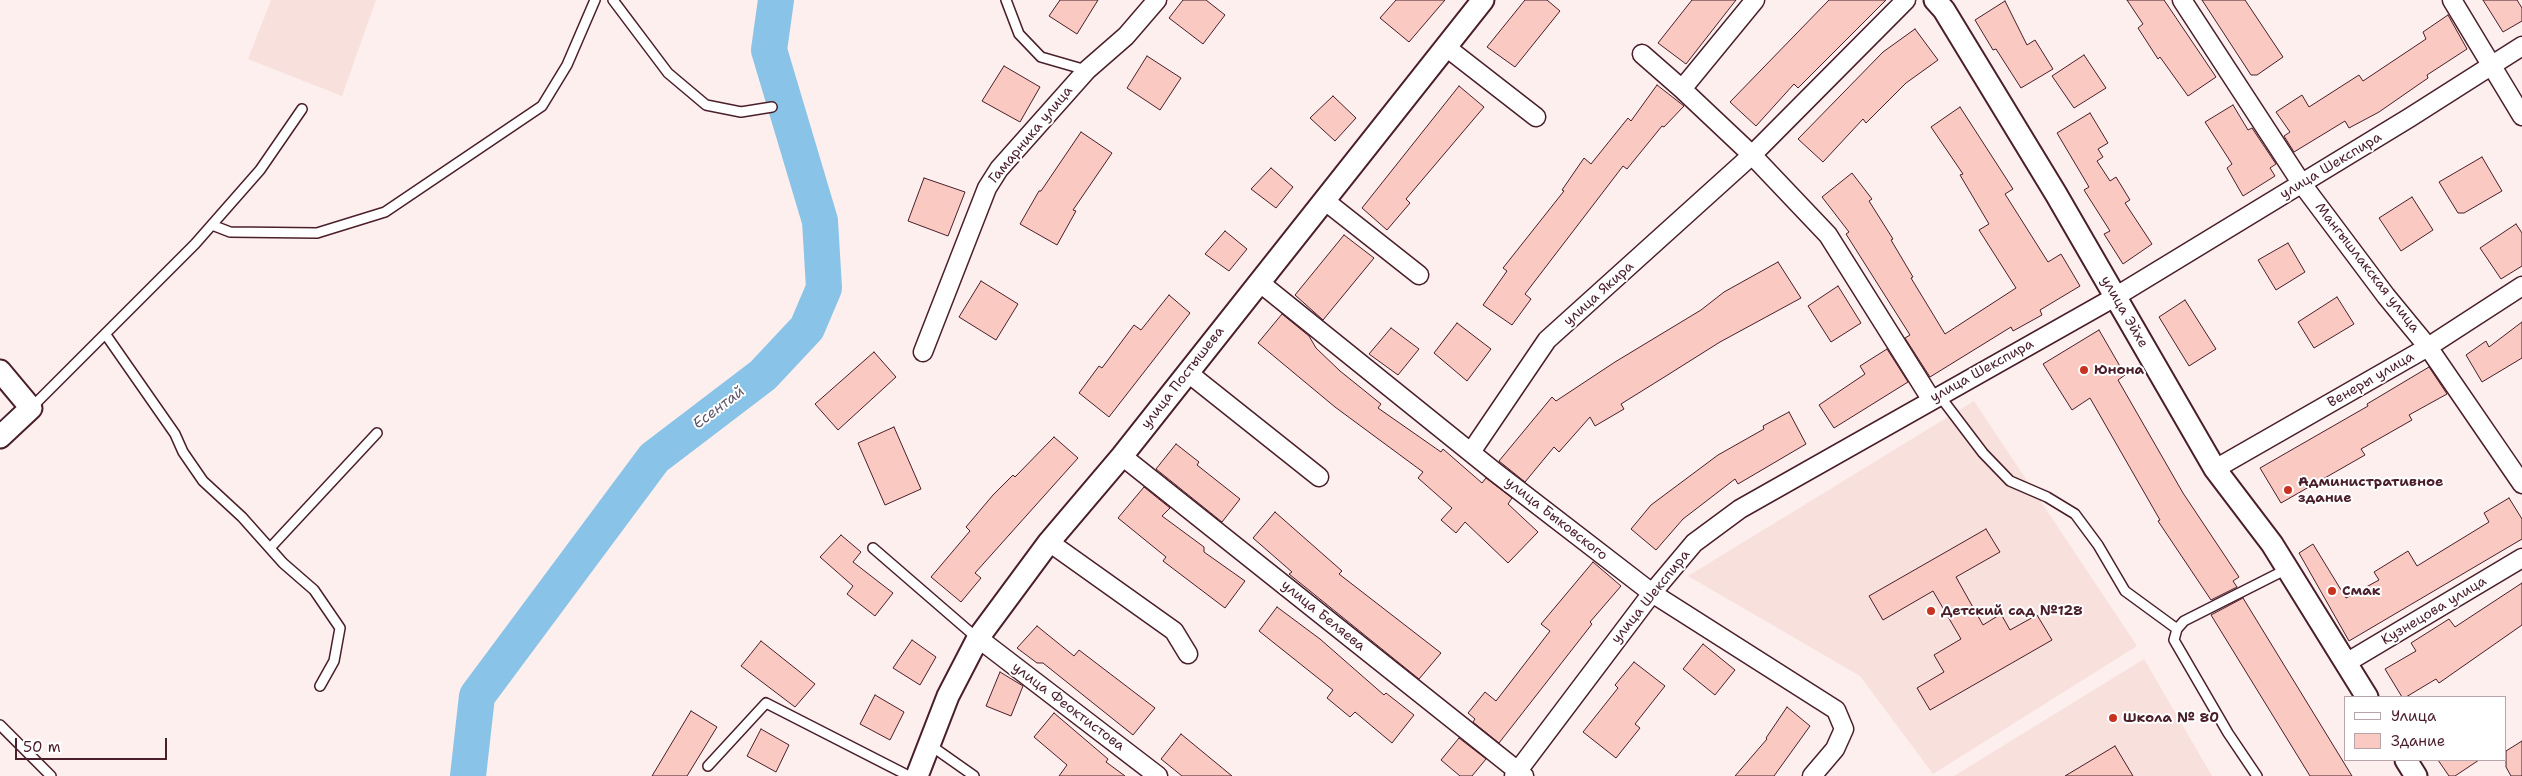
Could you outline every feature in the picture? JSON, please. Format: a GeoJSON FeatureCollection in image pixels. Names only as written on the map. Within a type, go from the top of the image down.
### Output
{"type":"FeatureCollection","features":[{"type":"Feature","properties":{"kind":"street","name":"Гамарника улица"},"geometry":{"type":"LineString","coordinates":[[923,352],[987,188],[1000,169],[1087,70],[1126,36],[1157,0]]}},
{"type":"Feature","properties":{"kind":"street","name":"улица Постышева"},"geometry":{"type":"LineString","coordinates":[[917,776],[948,696],[978,638],[1049,542],[1122,456],[1483,0]]}},
{"type":"Feature","properties":{"kind":"street"},"geometry":{"type":"LineString","coordinates":[[1682,89],[1755,0]]}},
{"type":"Feature","properties":{"kind":"street","name":"улица Якира"},"geometry":{"type":"LineString","coordinates":[[1471,452],[1547,340],[1752,155],[1906,0]]}},
{"type":"Feature","properties":{"kind":"street","name":"улица Эйхе"},"geometry":{"type":"LineString","coordinates":[[1935,0],[1944,10],[1960,35],[2216,469],[2288,568],[2366,696]]}},
{"type":"Feature","properties":{"kind":"street","name":"Мангышлакская улица"},"geometry":{"type":"LineString","coordinates":[[2182,0],[2302,184],[2386,296],[2428,347],[2522,484]]}},
{"type":"Feature","properties":{"kind":"street"},"geometry":{"type":"LineString","coordinates":[[2452,0],[2522,116]]}},
{"type":"Feature","properties":{"kind":"street","name":"улица Шекспира"},"geometry":{"type":"LineString","coordinates":[[1519,774],[1652,593],[1694,543],[1740,509],[1935,397],[2115,297],[2302,184],[2522,46]]}},
{"type":"Feature","properties":{"kind":"street"},"geometry":{"type":"LineString","coordinates":[[1446,47],[1536,117]]}},
{"type":"Feature","properties":{"kind":"street"},"geometry":{"type":"LineString","coordinates":[[1642,54],[1752,155],[1828,235],[1935,397]]}},
{"type":"Feature","properties":{"kind":"street"},"geometry":{"type":"LineString","coordinates":[[1324,200],[1419,275]]}},
{"type":"Feature","properties":{"kind":"street","name":"улица Быковского"},"geometry":{"type":"LineString","coordinates":[[1259,282],[1471,452],[1652,593],[1836,710],[1844,729],[1836,749],[1812,776]]}},
{"type":"Feature","properties":{"kind":"street","name":"Венеры улица"},"geometry":{"type":"LineString","coordinates":[[2216,469],[2428,347],[2522,286]]}},
{"type":"Feature","properties":{"kind":"street"},"geometry":{"type":"LineString","coordinates":[[0,370],[32,408],[0,437]]}},
{"type":"Feature","properties":{"kind":"street"},"geometry":{"type":"LineString","coordinates":[[1188,372],[1319,477]]}},
{"type":"Feature","properties":{"kind":"street","name":"улица Беляева"},"geometry":{"type":"LineString","coordinates":[[1122,456],[1519,774]]}},
{"type":"Feature","properties":{"kind":"street"},"geometry":{"type":"LineString","coordinates":[[1049,542],[1174,631],[1188,654]]}},
{"type":"Feature","properties":{"kind":"street","name":"Кузнецова улица"},"geometry":{"type":"LineString","coordinates":[[2346,663],[2522,558]]}},
{"type":"Feature","properties":{"kind":"street","name":"улица Феоктистова"},"geometry":{"type":"LineString","coordinates":[[978,638],[1158,776]]}},
{"type":"Feature","properties":{"kind":"street"},"geometry":{"type":"LineString","coordinates":[[2407,761],[2416,776]]}},
{"type":"Feature","properties":{"kind":"lane"},"geometry":{"type":"LineString","coordinates":[[212,225],[230,232],[317,233],[385,212],[542,106],[567,65],[595,0]]}},
{"type":"Feature","properties":{"kind":"lane"},"geometry":{"type":"LineString","coordinates":[[612,0],[668,73],[706,105],[741,112],[772,107]]}},
{"type":"Feature","properties":{"kind":"lane"},"geometry":{"type":"LineString","coordinates":[[1006,0],[1019,34],[1041,57],[1087,70]]}},
{"type":"Feature","properties":{"kind":"lane"},"geometry":{"type":"LineString","coordinates":[[32,408],[106,335],[212,225],[260,170],[302,109]]}},
{"type":"Feature","properties":{"kind":"lane"},"geometry":{"type":"LineString","coordinates":[[106,335],[175,434],[183,452],[203,481],[242,516],[270,548],[314,590],[340,628],[334,661],[320,686]]}},
{"type":"Feature","properties":{"kind":"lane"},"geometry":{"type":"LineString","coordinates":[[1935,397],[2010,481],[2046,497],[2075,514],[2098,545],[2125,591],[2177,629]]}},
{"type":"Feature","properties":{"kind":"lane"},"geometry":{"type":"LineString","coordinates":[[270,548],[377,433]]}},
{"type":"Feature","properties":{"kind":"lane"},"geometry":{"type":"LineString","coordinates":[[874,548],[978,638]]}},
{"type":"Feature","properties":{"kind":"lane"},"geometry":{"type":"LineString","coordinates":[[2257,776],[2228,734],[2183,660],[2174,640],[2177,629],[2184,620],[2288,568]]}},
{"type":"Feature","properties":{"kind":"lane"},"geometry":{"type":"LineString","coordinates":[[708,766],[766,703],[909,776]]}},
{"type":"Feature","properties":{"kind":"lane"},"geometry":{"type":"LineString","coordinates":[[0,725],[51,776]]}},
{"type":"Feature","properties":{"kind":"lane"},"geometry":{"type":"LineString","coordinates":[[930,745],[974,776]]}},
{"type":"Feature","properties":{"kind":"shaded area"},"geometry":{"type":"Polygon","coordinates":[[[271,0],[376,0],[342,96],[248,59],[271,0]]]}},
{"type":"Feature","properties":{"kind":"shaded area","name":"Детский сад №128"},"geometry":{"type":"Polygon","coordinates":[[[1974,401],[2137,646],[1933,774],[1860,676],[1688,576],[1974,401]]]}},
{"type":"Feature","properties":{"kind":"shaded area","name":"Школа № 80"},"geometry":{"type":"Polygon","coordinates":[[[2144,659],[2212,776],[1954,776],[2144,659]]]}},
{"type":"Feature","properties":{"kind":"building"},"geometry":{"type":"Polygon","coordinates":[[[1060,0],[1098,0],[1077,34],[1049,16],[1060,0]]]}},
{"type":"Feature","properties":{"kind":"building"},"geometry":{"type":"Polygon","coordinates":[[[1183,0],[1206,0],[1225,15],[1203,44],[1169,18],[1183,0]]]}},
{"type":"Feature","properties":{"kind":"building"},"geometry":{"type":"Polygon","coordinates":[[[1396,0],[1445,0],[1409,42],[1380,18],[1396,0]]]}},
{"type":"Feature","properties":{"kind":"building"},"geometry":{"type":"Polygon","coordinates":[[[1525,0],[1547,0],[1560,11],[1515,67],[1487,47],[1525,0]]]}},
{"type":"Feature","properties":{"kind":"building"},"geometry":{"type":"Polygon","coordinates":[[[1692,0],[1736,0],[1686,64],[1658,43],[1692,0]]]}},
{"type":"Feature","properties":{"kind":"building"},"geometry":{"type":"Polygon","coordinates":[[[1829,0],[1886,0],[1798,88],[1794,84],[1756,126],[1730,102],[1829,0]]]}},
{"type":"Feature","properties":{"kind":"building"},"geometry":{"type":"Polygon","coordinates":[[[2127,0],[2164,0],[2216,77],[2188,96],[2160,57],[2158,59],[2138,28],[2143,24],[2127,0]]]}},
{"type":"Feature","properties":{"kind":"building"},"geometry":{"type":"Polygon","coordinates":[[[2202,0],[2245,0],[2283,57],[2257,75],[2251,75],[2202,0]]]}},
{"type":"Feature","properties":{"kind":"building"},"geometry":{"type":"Polygon","coordinates":[[[2483,0],[2517,0],[2522,8],[2522,21],[2503,32],[2483,0]]]}},
{"type":"Feature","properties":{"kind":"building"},"geometry":{"type":"Polygon","coordinates":[[[2005,1],[2027,45],[2035,40],[2053,69],[2021,88],[1996,49],[1993,50],[1975,20],[2005,1]]]}},
{"type":"Feature","properties":{"kind":"building"},"geometry":{"type":"Polygon","coordinates":[[[2448,15],[2467,49],[2427,75],[2428,78],[2379,112],[2349,128],[2345,121],[2294,152],[2284,136],[2290,132],[2276,112],[2302,95],[2309,107],[2359,75],[2363,81],[2426,39],[2423,32],[2448,15]]]}},
{"type":"Feature","properties":{"kind":"building"},"geometry":{"type":"Polygon","coordinates":[[[1915,29],[1938,60],[1906,83],[1866,123],[1863,119],[1823,162],[1798,139],[1883,52],[1915,29]]]}},
{"type":"Feature","properties":{"kind":"building"},"geometry":{"type":"Polygon","coordinates":[[[2084,55],[2106,88],[2074,108],[2052,76],[2084,55]]]}},
{"type":"Feature","properties":{"kind":"building"},"geometry":{"type":"Polygon","coordinates":[[[1147,56],[1181,78],[1160,110],[1127,88],[1147,56]]]}},
{"type":"Feature","properties":{"kind":"building"},"geometry":{"type":"Polygon","coordinates":[[[1004,66],[1040,87],[1020,122],[982,101],[1004,66]]]}},
{"type":"Feature","properties":{"kind":"building"},"geometry":{"type":"Polygon","coordinates":[[[1657,85],[1684,106],[1664,127],[1662,126],[1627,169],[1623,166],[1525,294],[1531,299],[1512,325],[1483,305],[1507,271],[1503,268],[1564,191],[1562,190],[1584,158],[1591,164],[1628,118],[1631,121],[1657,85]]]}},
{"type":"Feature","properties":{"kind":"building"},"geometry":{"type":"Polygon","coordinates":[[[1459,86],[1484,107],[1406,199],[1410,203],[1387,230],[1362,208],[1459,86]]]}},
{"type":"Feature","properties":{"kind":"building"},"geometry":{"type":"Polygon","coordinates":[[[1333,96],[1356,118],[1335,141],[1310,118],[1333,96]]]}},
{"type":"Feature","properties":{"kind":"building"},"geometry":{"type":"Polygon","coordinates":[[[2233,105],[2248,130],[2252,128],[2276,164],[2270,168],[2275,176],[2243,196],[2227,168],[2232,164],[2205,122],[2233,105]]]}},
{"type":"Feature","properties":{"kind":"building"},"geometry":{"type":"Polygon","coordinates":[[[1960,107],[2013,189],[2005,194],[2048,262],[2061,254],[2080,286],[2040,310],[2042,315],[2013,331],[2011,327],[1930,377],[1905,338],[1910,335],[1846,234],[1849,232],[1822,197],[1852,173],[1872,199],[1869,201],[1893,239],[1891,240],[1913,277],[1911,278],[1945,334],[2016,288],[1979,230],[1989,224],[1960,175],[1963,174],[1931,127],[1960,107]]]}},
{"type":"Feature","properties":{"kind":"building"},"geometry":{"type":"Polygon","coordinates":[[[2090,113],[2108,143],[2098,149],[2103,157],[2097,161],[2110,181],[2116,177],[2130,200],[2125,203],[2152,244],[2123,264],[2104,234],[2110,231],[2084,190],[2089,187],[2057,133],[2090,113]]]}},
{"type":"Feature","properties":{"kind":"building"},"geometry":{"type":"Polygon","coordinates":[[[1081,132],[1112,153],[1073,210],[1076,211],[1057,245],[1020,224],[1039,191],[1041,191],[1081,132]]]}},
{"type":"Feature","properties":{"kind":"building"},"geometry":{"type":"Polygon","coordinates":[[[2482,157],[2502,191],[2464,213],[2458,213],[2439,182],[2482,157]]]}},
{"type":"Feature","properties":{"kind":"building"},"geometry":{"type":"Polygon","coordinates":[[[1271,168],[1293,187],[1276,208],[1251,189],[1271,168]]]}},
{"type":"Feature","properties":{"kind":"building"},"geometry":{"type":"Polygon","coordinates":[[[924,178],[965,192],[948,236],[908,221],[924,178]]]}},
{"type":"Feature","properties":{"kind":"building"},"geometry":{"type":"Polygon","coordinates":[[[2412,197],[2433,230],[2401,251],[2379,218],[2412,197]]]}},
{"type":"Feature","properties":{"kind":"building"},"geometry":{"type":"Polygon","coordinates":[[[2516,224],[2522,233],[2522,266],[2501,279],[2480,248],[2516,224]]]}},
{"type":"Feature","properties":{"kind":"building"},"geometry":{"type":"Polygon","coordinates":[[[1225,231],[1247,249],[1229,271],[1205,254],[1225,231]]]}},
{"type":"Feature","properties":{"kind":"building"},"geometry":{"type":"Polygon","coordinates":[[[1344,235],[1374,258],[1323,320],[1295,295],[1344,235]]]}},
{"type":"Feature","properties":{"kind":"building"},"geometry":{"type":"Polygon","coordinates":[[[2288,243],[2305,272],[2276,290],[2258,260],[2288,243]]]}},
{"type":"Feature","properties":{"kind":"building"},"geometry":{"type":"Polygon","coordinates":[[[1778,262],[1801,298],[1720,342],[1621,404],[1624,409],[1595,426],[1590,417],[1559,452],[1554,447],[1525,482],[1499,461],[1552,397],[1556,401],[1615,362],[1701,310],[1724,292],[1778,262]]]}},
{"type":"Feature","properties":{"kind":"building"},"geometry":{"type":"Polygon","coordinates":[[[981,281],[1018,304],[996,340],[959,317],[981,281]]]}},
{"type":"Feature","properties":{"kind":"building"},"geometry":{"type":"Polygon","coordinates":[[[1838,286],[1861,323],[1831,342],[1808,306],[1838,286]]]}},
{"type":"Feature","properties":{"kind":"building"},"geometry":{"type":"Polygon","coordinates":[[[1169,295],[1190,313],[1109,417],[1079,393],[1099,366],[1102,368],[1134,325],[1141,330],[1169,295]]]}},
{"type":"Feature","properties":{"kind":"building"},"geometry":{"type":"Polygon","coordinates":[[[2337,297],[2354,324],[2314,348],[2298,322],[2337,297]]]}},
{"type":"Feature","properties":{"kind":"building"},"geometry":{"type":"Polygon","coordinates":[[[2185,300],[2216,349],[2189,366],[2159,317],[2185,300]]]}},
{"type":"Feature","properties":{"kind":"building"},"geometry":{"type":"Polygon","coordinates":[[[1282,314],[1309,336],[1316,348],[1340,371],[1381,404],[1378,408],[1441,452],[1443,449],[1482,483],[1486,478],[1512,498],[1508,504],[1538,532],[1508,563],[1465,522],[1456,533],[1441,520],[1452,508],[1418,478],[1423,472],[1335,407],[1258,343],[1282,314]]]}},
{"type":"Feature","properties":{"kind":"building"},"geometry":{"type":"Polygon","coordinates":[[[2522,322],[2522,358],[2482,382],[2466,355],[2486,341],[2489,347],[2522,322]]]}},
{"type":"Feature","properties":{"kind":"building"},"geometry":{"type":"Polygon","coordinates":[[[1457,323],[1491,349],[1467,381],[1434,353],[1457,323]]]}},
{"type":"Feature","properties":{"kind":"building"},"geometry":{"type":"Polygon","coordinates":[[[1391,328],[1419,349],[1398,375],[1369,354],[1391,328]]]}},
{"type":"Feature","properties":{"kind":"building"},"geometry":{"type":"Polygon","coordinates":[[[2099,330],[2125,375],[2118,380],[2183,493],[2239,577],[2233,581],[2237,587],[2211,600],[2158,521],[2160,520],[2090,398],[2072,410],[2043,364],[2099,330]]]}},
{"type":"Feature","properties":{"kind":"building"},"geometry":{"type":"Polygon","coordinates":[[[1887,349],[1908,382],[1834,428],[1819,405],[1865,374],[1860,366],[1887,349]]]}},
{"type":"Feature","properties":{"kind":"building"},"geometry":{"type":"Polygon","coordinates":[[[874,352],[896,377],[838,430],[815,404],[874,352]]]}},
{"type":"Feature","properties":{"kind":"building"},"geometry":{"type":"Polygon","coordinates":[[[2429,367],[2447,394],[2409,415],[2412,420],[2361,449],[2365,455],[2281,503],[2260,468],[2368,406],[2367,404],[2429,367]]]}},
{"type":"Feature","properties":{"kind":"building"},"geometry":{"type":"Polygon","coordinates":[[[1789,412],[1806,444],[1738,484],[1735,479],[1683,519],[1656,550],[1631,529],[1651,505],[1718,455],[1764,429],[1763,426],[1789,412]]]}},
{"type":"Feature","properties":{"kind":"building"},"geometry":{"type":"Polygon","coordinates":[[[894,427],[921,489],[885,505],[858,443],[894,427]]]}},
{"type":"Feature","properties":{"kind":"building"},"geometry":{"type":"Polygon","coordinates":[[[1054,437],[1078,458],[975,573],[981,578],[961,602],[931,577],[970,531],[966,527],[993,495],[1013,475],[1015,477],[1054,437]]]}},
{"type":"Feature","properties":{"kind":"building"},"geometry":{"type":"Polygon","coordinates":[[[1176,444],[1199,462],[1197,465],[1240,499],[1222,522],[1156,469],[1176,444]]]}},
{"type":"Feature","properties":{"kind":"building"},"geometry":{"type":"Polygon","coordinates":[[[1144,487],[1170,508],[1162,516],[1204,547],[1204,552],[1245,581],[1225,608],[1163,561],[1166,557],[1118,518],[1144,487]]]}},
{"type":"Feature","properties":{"kind":"building"},"geometry":{"type":"Polygon","coordinates":[[[2509,498],[2522,519],[2522,539],[2349,641],[2299,553],[2313,544],[2346,598],[2379,580],[2374,572],[2408,551],[2417,566],[2489,522],[2484,513],[2509,498]]]}},
{"type":"Feature","properties":{"kind":"building"},"geometry":{"type":"Polygon","coordinates":[[[1275,512],[1342,571],[1339,574],[1441,653],[1419,679],[1289,574],[1292,572],[1253,538],[1275,512]]]}},
{"type":"Feature","properties":{"kind":"building"},"geometry":{"type":"Polygon","coordinates":[[[1986,529],[2000,552],[1956,577],[1983,625],[2001,614],[2010,630],[2037,615],[2052,640],[1930,710],[1917,688],[1944,672],[1934,655],[1961,639],[1933,591],[1883,620],[1869,596],[1986,529]]]}},
{"type":"Feature","properties":{"kind":"building"},"geometry":{"type":"Polygon","coordinates":[[[841,535],[861,552],[853,562],[893,593],[875,616],[847,594],[853,586],[820,557],[841,535]]]}},
{"type":"Feature","properties":{"kind":"building"},"geometry":{"type":"Polygon","coordinates":[[[1593,562],[1621,586],[1590,622],[1592,624],[1499,743],[1473,722],[1475,719],[1468,713],[1485,692],[1496,701],[1550,631],[1541,624],[1593,562]]]}},
{"type":"Feature","properties":{"kind":"building"},"geometry":{"type":"Polygon","coordinates":[[[2522,583],[2522,625],[2439,683],[2436,679],[2408,696],[2401,696],[2385,669],[2416,651],[2411,643],[2449,619],[2455,627],[2522,583]]]}},
{"type":"Feature","properties":{"kind":"building"},"geometry":{"type":"Polygon","coordinates":[[[2243,598],[2352,776],[2310,776],[2211,615],[2243,598]]]}},
{"type":"Feature","properties":{"kind":"building"},"geometry":{"type":"Polygon","coordinates":[[[1277,607],[1320,639],[1384,695],[1386,693],[1414,715],[1392,743],[1355,712],[1350,717],[1327,698],[1333,690],[1259,631],[1277,607]]]}},
{"type":"Feature","properties":{"kind":"building"},"geometry":{"type":"Polygon","coordinates":[[[1037,626],[1074,656],[1079,650],[1155,708],[1133,735],[1043,663],[1037,663],[1017,648],[1037,626]]]}},
{"type":"Feature","properties":{"kind":"building"},"geometry":{"type":"Polygon","coordinates":[[[912,640],[936,657],[920,685],[893,668],[912,640]]]}},
{"type":"Feature","properties":{"kind":"building"},"geometry":{"type":"Polygon","coordinates":[[[761,641],[815,684],[795,707],[741,666],[761,641]]]}},
{"type":"Feature","properties":{"kind":"building"},"geometry":{"type":"Polygon","coordinates":[[[1703,644],[1735,670],[1715,695],[1683,669],[1703,644]]]}},
{"type":"Feature","properties":{"kind":"building"},"geometry":{"type":"Polygon","coordinates":[[[1634,662],[1665,686],[1635,724],[1640,728],[1616,758],[1583,732],[1618,688],[1615,685],[1634,662]]]}},
{"type":"Feature","properties":{"kind":"building"},"geometry":{"type":"Polygon","coordinates":[[[1000,672],[1023,686],[1011,716],[986,706],[1000,672]]]}},
{"type":"Feature","properties":{"kind":"building"},"geometry":{"type":"Polygon","coordinates":[[[875,695],[904,712],[890,740],[860,724],[875,695]]]}},
{"type":"Feature","properties":{"kind":"building"},"geometry":{"type":"Polygon","coordinates":[[[1787,707],[1810,726],[1774,776],[1735,776],[1767,739],[1787,707]]]}},
{"type":"Feature","properties":{"kind":"building"},"geometry":{"type":"Polygon","coordinates":[[[691,711],[717,727],[687,776],[652,776],[691,711]]]}},
{"type":"Feature","properties":{"kind":"building"},"geometry":{"type":"Polygon","coordinates":[[[1054,713],[1108,759],[1106,762],[1125,776],[1059,776],[1067,765],[1034,737],[1054,713]]]}},
{"type":"Feature","properties":{"kind":"building"},"geometry":{"type":"Polygon","coordinates":[[[761,729],[789,745],[776,772],[747,756],[761,729]]]}},
{"type":"Feature","properties":{"kind":"building"},"geometry":{"type":"Polygon","coordinates":[[[1181,734],[1232,776],[1182,776],[1161,759],[1181,734]]]}},
{"type":"Feature","properties":{"kind":"building"},"geometry":{"type":"Polygon","coordinates":[[[1459,738],[1486,759],[1472,776],[1460,776],[1441,760],[1459,738]]]}},
{"type":"Feature","properties":{"kind":"building"},"geometry":{"type":"Polygon","coordinates":[[[2522,741],[2522,776],[2511,776],[2506,767],[2507,750],[2522,741]]]}},
{"type":"Feature","properties":{"kind":"building","name":"Школа № 80"},"geometry":{"type":"Polygon","coordinates":[[[2115,746],[2133,776],[2065,776],[2115,746]]]}},
{"type":"Feature","properties":{"kind":"building"},"geometry":{"type":"Polygon","coordinates":[[[2439,761],[2478,761],[2455,776],[2449,776],[2439,761]]]}},
{"type":"Feature","properties":{"kind":"waterway","name":"Есентай"},"geometry":{"type":"LineString","coordinates":[[468,776],[477,696],[654,458],[763,375],[807,328],[824,288],[820,221],[769,50],[776,0]]}},
{"type":"Feature","properties":{"kind":"place","name":"Юнона"},"geometry":{"type":"Point","coordinates":[2084,370]}},
{"type":"Feature","properties":{"kind":"place","name":"Административное здание"},"geometry":{"type":"Point","coordinates":[2288,490]}},
{"type":"Feature","properties":{"kind":"place","name":"Смак"},"geometry":{"type":"Point","coordinates":[2332,591]}},
{"type":"Feature","properties":{"kind":"place","name":"Детский сад №128"},"geometry":{"type":"Point","coordinates":[1931,611]}},
{"type":"Feature","properties":{"kind":"place","name":"Школа № 80"},"geometry":{"type":"Point","coordinates":[2113,718]}}]}
